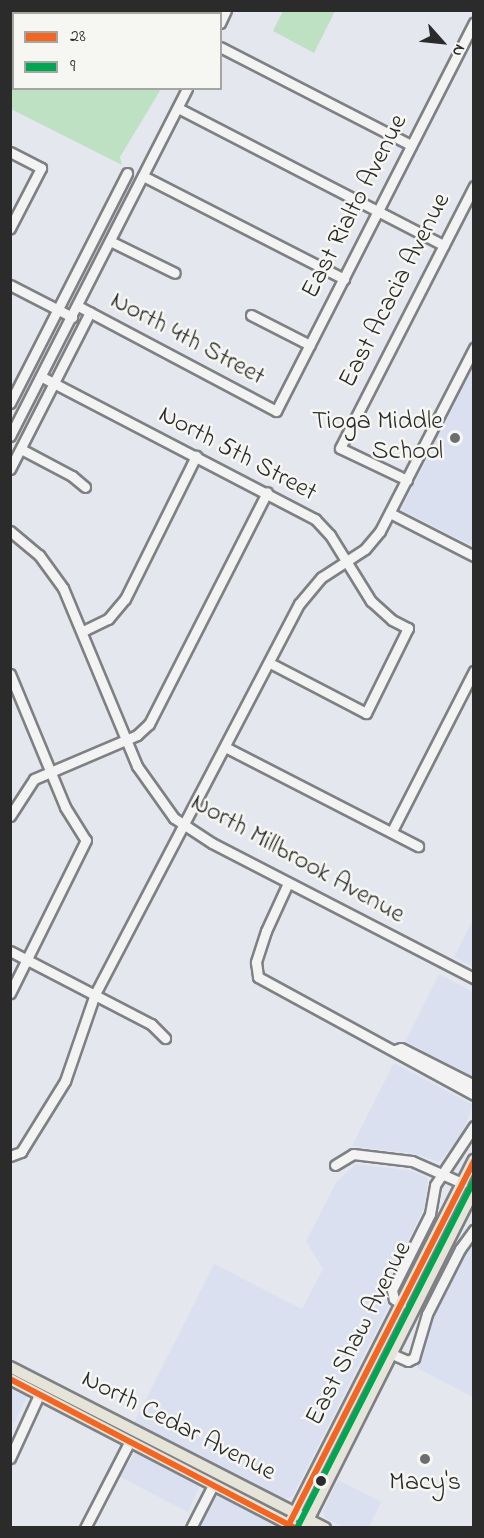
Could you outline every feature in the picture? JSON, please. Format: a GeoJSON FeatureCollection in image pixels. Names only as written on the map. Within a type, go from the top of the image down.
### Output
{"type":"FeatureCollection","features":[{"type":"Feature","properties":{"kind":"main road","name":"East Shaw Avenue"},"geometry":{"type":"LineString","coordinates":[[290,1526],[295,1511],[474,1160]]}},
{"type":"Feature","properties":{"kind":"main road"},"geometry":{"type":"LineString","coordinates":[[474,1175],[474,1190]]}},
{"type":"Feature","properties":{"kind":"main road"},"geometry":{"type":"LineString","coordinates":[[419,1301],[425,1272],[464,1194],[462,1183]]}},
{"type":"Feature","properties":{"kind":"main road","name":"East Shaw Avenue"},"geometry":{"type":"LineString","coordinates":[[306,1523],[474,1190]]}},
{"type":"Feature","properties":{"kind":"main road","name":"North Cedar Avenue"},"geometry":{"type":"LineString","coordinates":[[10,1367],[295,1511],[306,1523],[325,1527]]}},
{"type":"Feature","properties":{"kind":"main road","name":"North Cedar Avenue"},"geometry":{"type":"LineString","coordinates":[[10,1380],[290,1526]]}},
{"type":"Feature","properties":{"kind":"main road"},"geometry":{"type":"LineString","coordinates":[[111,1432],[136,1431]]}},
{"type":"Feature","properties":{"kind":"main road"},"geometry":{"type":"LineString","coordinates":[[130,1441],[137,1439],[154,1447],[164,1445]]}},
{"type":"Feature","properties":{"kind":"main road"},"geometry":{"type":"LineString","coordinates":[[149,1451],[199,1470],[207,1467]]}},
{"type":"Feature","properties":{"kind":"street","name":"East Rialto Avenue"},"geometry":{"type":"LineString","coordinates":[[276,411],[474,22]]}},
{"type":"Feature","properties":{"kind":"street"},"geometry":{"type":"LineString","coordinates":[[222,48],[411,145]]}},
{"type":"Feature","properties":{"kind":"street"},"geometry":{"type":"LineString","coordinates":[[10,436],[186,90]]}},
{"type":"Feature","properties":{"kind":"street"},"geometry":{"type":"LineString","coordinates":[[178,108],[444,244]]}},
{"type":"Feature","properties":{"kind":"street"},"geometry":{"type":"LineString","coordinates":[[10,152],[41,168],[10,228]]}},
{"type":"Feature","properties":{"kind":"street"},"geometry":{"type":"LineString","coordinates":[[10,403],[127,173]]}},
{"type":"Feature","properties":{"kind":"street"},"geometry":{"type":"LineString","coordinates":[[143,176],[344,279]]}},
{"type":"Feature","properties":{"kind":"street","name":"East Acacia Avenue"},"geometry":{"type":"LineString","coordinates":[[407,480],[340,448],[474,186]]}},
{"type":"Feature","properties":{"kind":"street"},"geometry":{"type":"LineString","coordinates":[[110,241],[175,273]]}},
{"type":"Feature","properties":{"kind":"street"},"geometry":{"type":"LineString","coordinates":[[10,285],[72,317]]}},
{"type":"Feature","properties":{"kind":"street","name":"North 4th Street"},"geometry":{"type":"LineString","coordinates":[[78,306],[276,411]]}},
{"type":"Feature","properties":{"kind":"street"},"geometry":{"type":"LineString","coordinates":[[10,469],[90,312]]}},
{"type":"Feature","properties":{"kind":"street"},"geometry":{"type":"LineString","coordinates":[[251,315],[310,345]]}},
{"type":"Feature","properties":{"kind":"street"},"geometry":{"type":"LineString","coordinates":[[13,1156],[68,1075],[95,994],[309,590],[374,540],[474,348]]}},
{"type":"Feature","properties":{"kind":"street","name":"North 5th Street"},"geometry":{"type":"LineString","coordinates":[[42,377],[267,492],[315,519],[380,612],[408,628],[366,713],[270,663]]}},
{"type":"Feature","properties":{"kind":"street"},"geometry":{"type":"LineString","coordinates":[[21,449],[72,476],[85,487]]}},
{"type":"Feature","properties":{"kind":"street"},"geometry":{"type":"LineString","coordinates":[[83,632],[108,619],[124,599],[196,456]]}},
{"type":"Feature","properties":{"kind":"street"},"geometry":{"type":"LineString","coordinates":[[10,816],[28,784],[50,771],[126,740],[144,730],[154,717],[267,492]]}},
{"type":"Feature","properties":{"kind":"street"},"geometry":{"type":"LineString","coordinates":[[390,513],[474,556]]}},
{"type":"Feature","properties":{"kind":"street","name":"North Millbrook Avenue"},"geometry":{"type":"LineString","coordinates":[[10,531],[48,566],[83,632],[126,740],[148,785],[184,826],[288,883],[474,978]]}},
{"type":"Feature","properties":{"kind":"street"},"geometry":{"type":"LineString","coordinates":[[392,831],[474,671]]}},
{"type":"Feature","properties":{"kind":"street"},"geometry":{"type":"LineString","coordinates":[[10,674],[13,687],[50,771],[86,840],[25,958],[10,993]]}},
{"type":"Feature","properties":{"kind":"street"},"geometry":{"type":"LineString","coordinates":[[227,748],[418,846]]}},
{"type":"Feature","properties":{"kind":"street"},"geometry":{"type":"LineString","coordinates":[[288,883],[269,922],[256,973],[265,982],[395,1050],[402,1048],[474,1085]]}},
{"type":"Feature","properties":{"kind":"street"},"geometry":{"type":"LineString","coordinates":[[10,951],[151,1024],[165,1038]]}},
{"type":"Feature","properties":{"kind":"street"},"geometry":{"type":"LineString","coordinates":[[395,1050],[397,1056],[474,1095]]}},
{"type":"Feature","properties":{"kind":"street"},"geometry":{"type":"LineString","coordinates":[[401,1304],[394,1299],[392,1290],[430,1214],[441,1173],[474,1126]]}},
{"type":"Feature","properties":{"kind":"street"},"geometry":{"type":"LineString","coordinates":[[335,1165],[347,1156],[362,1155],[419,1162],[462,1183]]}},
{"type":"Feature","properties":{"kind":"street"},"geometry":{"type":"LineString","coordinates":[[392,1354],[408,1361],[414,1358],[427,1314],[460,1248],[474,1230]]}},
{"type":"Feature","properties":{"kind":"street"},"geometry":{"type":"LineString","coordinates":[[10,1458],[39,1395]]}},
{"type":"Feature","properties":{"kind":"street"},"geometry":{"type":"LineString","coordinates":[[85,1527],[130,1441]]}},
{"type":"Feature","properties":{"kind":"street"},"geometry":{"type":"LineString","coordinates":[[191,1527],[213,1485]]}},
{"type":"Feature","properties":{"kind":"shaded area","name":"Tioga Middle School"},"geometry":{"type":"Polygon","coordinates":[[[473,367],[473,546],[401,510],[473,367]]]}},
{"type":"Feature","properties":{"kind":"shaded area"},"geometry":{"type":"Polygon","coordinates":[[[473,919],[474,967],[454,957],[473,919]]]}},
{"type":"Feature","properties":{"kind":"shaded area"},"geometry":{"type":"Polygon","coordinates":[[[439,974],[473,992],[473,1080],[404,1044],[439,974]]]}},
{"type":"Feature","properties":{"kind":"shaded area"},"geometry":{"type":"Polygon","coordinates":[[[394,1063],[473,1105],[461,1136],[439,1162],[416,1154],[352,1146],[394,1063]]]}},
{"type":"Feature","properties":{"kind":"shaded area"},"geometry":{"type":"Polygon","coordinates":[[[356,1164],[412,1171],[428,1178],[424,1208],[380,1298],[389,1305],[292,1497],[284,1499],[134,1423],[214,1264],[302,1309],[323,1269],[306,1241],[337,1181],[356,1164]]]}},
{"type":"Feature","properties":{"kind":"shaded area"},"geometry":{"type":"Polygon","coordinates":[[[473,1241],[473,1397],[417,1368],[434,1316],[473,1241]]]}},
{"type":"Feature","properties":{"kind":"shaded area"},"geometry":{"type":"Polygon","coordinates":[[[10,1389],[27,1397],[14,1423],[11,1421],[10,1389]]]}},
{"type":"Feature","properties":{"kind":"shaded area"},"geometry":{"type":"Polygon","coordinates":[[[135,1452],[200,1485],[188,1512],[120,1477],[135,1452]]]}},
{"type":"Feature","properties":{"kind":"shaded area"},"geometry":{"type":"Polygon","coordinates":[[[338,1480],[381,1502],[369,1527],[345,1527],[325,1518],[323,1511],[338,1480]]]}},
{"type":"Feature","properties":{"kind":"shaded area"},"geometry":{"type":"Polygon","coordinates":[[[216,1494],[274,1524],[275,1527],[199,1527],[216,1494]]]}},
{"type":"Feature","properties":{"kind":"green space"},"geometry":{"type":"Polygon","coordinates":[[[10,11],[201,11],[12,12],[12,90],[160,90],[120,157],[122,165],[11,109],[10,11]]]}},
{"type":"Feature","properties":{"kind":"green space"},"geometry":{"type":"Polygon","coordinates":[[[283,11],[335,11],[314,53],[273,31],[283,11]]]}},
{"type":"Feature","properties":{"kind":"transit line","name":"28"},"geometry":{"type":"LineString","coordinates":[[287,1528],[474,1161]]}},
{"type":"Feature","properties":{"kind":"transit line","name":"9"},"geometry":{"type":"LineString","coordinates":[[297,1528],[474,1181]]}},
{"type":"Feature","properties":{"kind":"transit line","name":"28"},"geometry":{"type":"LineString","coordinates":[[10,1379],[295,1528]]}},
{"type":"Feature","properties":{"kind":"place","name":"Tioga Middle School"},"geometry":{"type":"Point","coordinates":[455,438]}},
{"type":"Feature","properties":{"kind":"place","name":"Macy's"},"geometry":{"type":"Point","coordinates":[425,1459]}}]}
